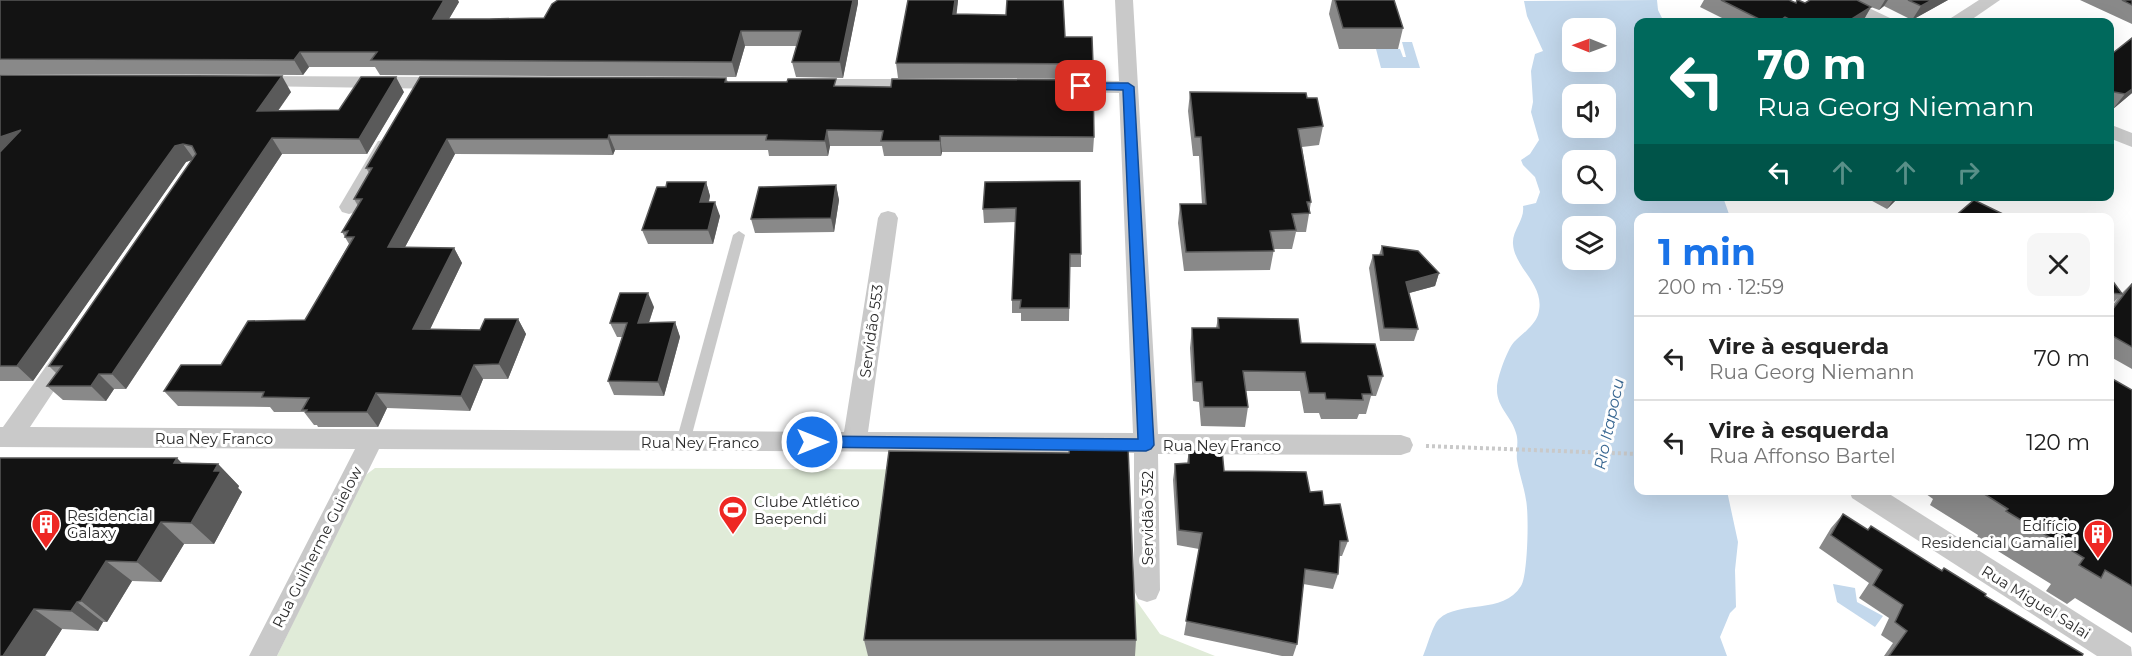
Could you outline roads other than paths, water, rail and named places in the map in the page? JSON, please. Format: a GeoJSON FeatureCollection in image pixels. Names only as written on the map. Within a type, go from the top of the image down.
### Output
{"type":"FeatureCollection","features":[{"type":"Feature","properties":{"kind":"street","name":"Servidão 352"},"geometry":{"type":"LineString","coordinates":[[1124,0],[1146,445],[1147,590]]}},
{"type":"Feature","properties":{"kind":"street"},"geometry":{"type":"LineString","coordinates":[[1838,0],[1876,18]]}},
{"type":"Feature","properties":{"kind":"street"},"geometry":{"type":"LineString","coordinates":[[1963,18],[1991,0]]}},
{"type":"Feature","properties":{"kind":"street"},"geometry":{"type":"LineString","coordinates":[[234,82],[457,83]]}},
{"type":"Feature","properties":{"kind":"street"},"geometry":{"type":"LineString","coordinates":[[409,104],[422,83]]}},
{"type":"Feature","properties":{"kind":"street"},"geometry":{"type":"LineString","coordinates":[[793,85],[936,86]]}},
{"type":"Feature","properties":{"kind":"street"},"geometry":{"type":"LineString","coordinates":[[1044,86],[1128,87]]}},
{"type":"Feature","properties":{"kind":"street"},"geometry":{"type":"LineString","coordinates":[[2114,132],[2132,141]]}},
{"type":"Feature","properties":{"kind":"street"},"geometry":{"type":"LineString","coordinates":[[349,207],[391,134]]}},
{"type":"Feature","properties":{"kind":"street","name":"Servidão 553"},"geometry":{"type":"LineString","coordinates":[[854,443],[888,218]]}},
{"type":"Feature","properties":{"kind":"street"},"geometry":{"type":"LineString","coordinates":[[5,437],[82,332]]}},
{"type":"Feature","properties":{"kind":"street","name":"Rua Ney Franco"},"geometry":{"type":"LineString","coordinates":[[5,437],[1401,445]]}},
{"type":"Feature","properties":{"kind":"street","name":"Rua Guilherme Guielow"},"geometry":{"type":"LineString","coordinates":[[263,656],[372,439]]}},
{"type":"Feature","properties":{"kind":"street","name":"Rua Miguel Salai"},"geometry":{"type":"LineString","coordinates":[[1869,495],[2121,656]]}},
{"type":"Feature","properties":{"kind":"lane"},"geometry":{"type":"LineString","coordinates":[[683,442],[739,236]]}},
{"type":"Feature","properties":{"kind":"water","name":"Rio Itapocu"},"geometry":{"type":"Polygon","coordinates":[[[1657,0],[1662,18],[1634,18],[1634,201],[1724,201],[1729,213],[1634,213],[1634,495],[1728,495],[1738,542],[1735,570],[1736,607],[1730,613],[1720,637],[1727,656],[1423,656],[1439,619],[1458,610],[1503,601],[1521,586],[1525,570],[1527,507],[1517,460],[1517,436],[1499,401],[1497,383],[1508,351],[1534,323],[1540,304],[1535,286],[1515,253],[1513,239],[1522,216],[1523,206],[1536,203],[1540,192],[1535,177],[1521,160],[1530,154],[1539,140],[1531,112],[1533,102],[1531,71],[1535,54],[1543,51],[1527,16],[1524,1],[1657,0]]]}},
{"type":"Feature","properties":{"kind":"water"},"geometry":{"type":"Polygon","coordinates":[[[1402,42],[1412,42],[1420,68],[1381,68],[1376,49],[1400,49],[1403,57],[1406,57],[1402,42]]]}},
{"type":"Feature","properties":{"kind":"water"},"geometry":{"type":"Polygon","coordinates":[[[1833,584],[1855,588],[1857,602],[1883,616],[1875,627],[1837,602],[1833,584]]]}},
{"type":"Feature","properties":{"kind":"place","name":"Clube Atlético Baependi"},"geometry":{"type":"Point","coordinates":[733,536]}},
{"type":"Feature","properties":{"kind":"place","name":"Residencial Galaxy"},"geometry":{"type":"Point","coordinates":[46,550]}},
{"type":"Feature","properties":{"kind":"place","name":"Edifício Residencial Gamaliel"},"geometry":{"type":"Point","coordinates":[2098,560]}}]}
